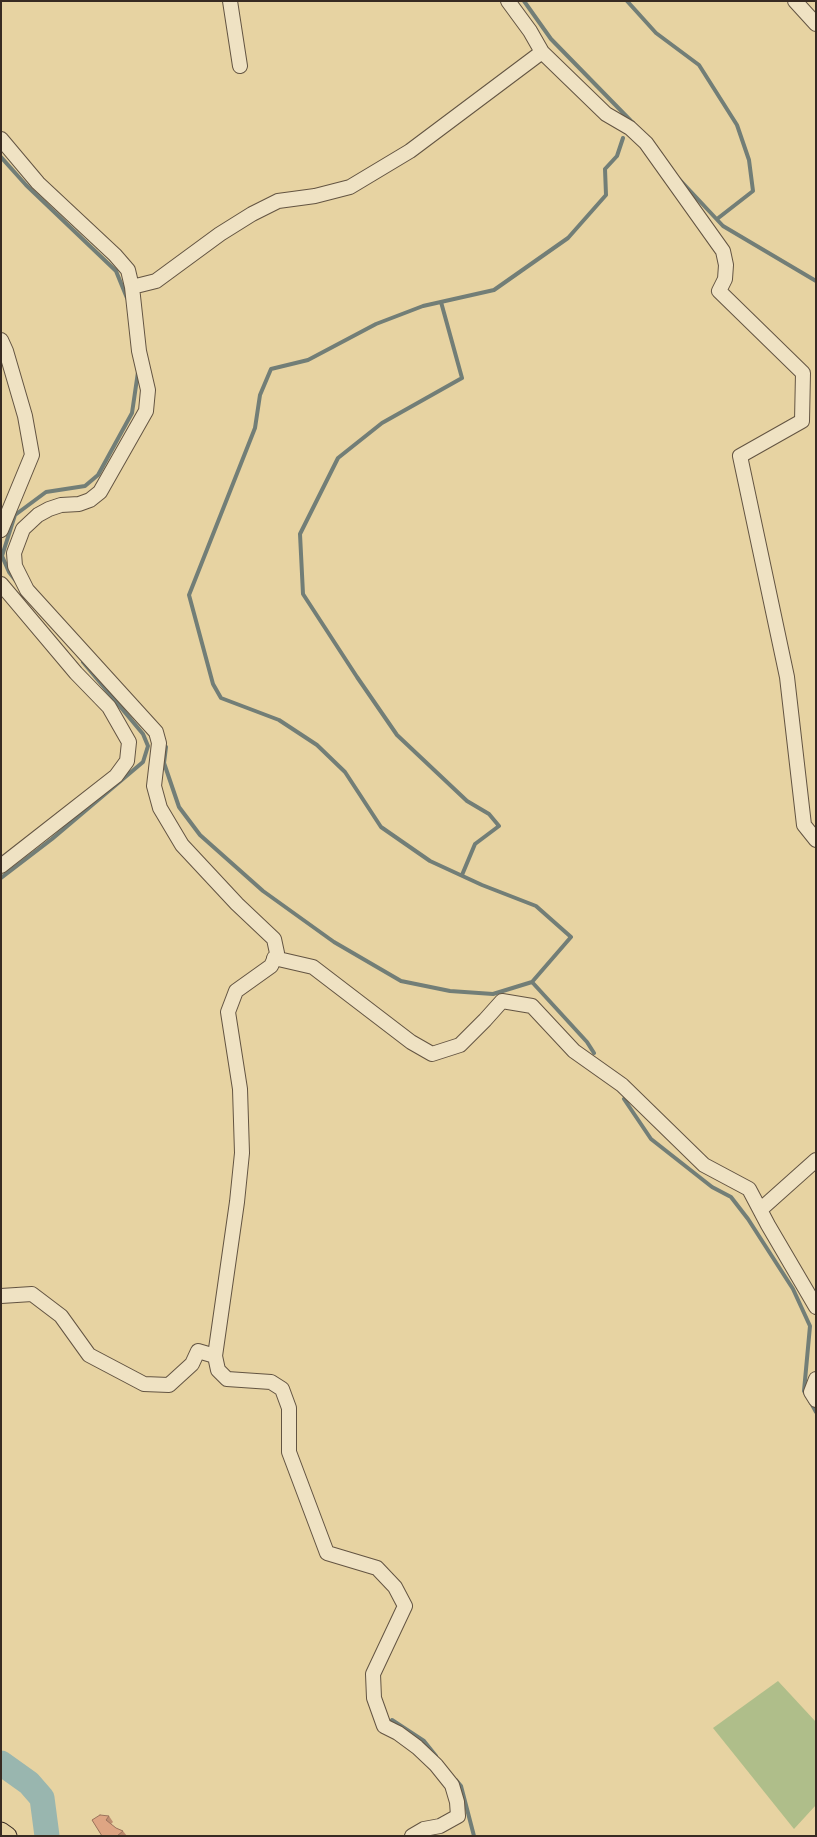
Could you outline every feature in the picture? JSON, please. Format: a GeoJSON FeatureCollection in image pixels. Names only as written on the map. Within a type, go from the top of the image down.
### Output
{"type":"FeatureCollection","features":[{"type":"Feature","properties":{"kind":"main road"},"geometry":{"type":"LineString","coordinates":[[1,1831],[8,1836]]}},
{"type":"Feature","properties":{"kind":"street"},"geometry":{"type":"LineString","coordinates":[[230,1],[240,66]]}},
{"type":"Feature","properties":{"kind":"street"},"geometry":{"type":"LineString","coordinates":[[508,1],[530,31],[542,52],[606,114],[630,128],[646,143],[723,251],[726,265],[725,279],[719,291],[803,373],[802,421],[740,456],[787,677],[804,825],[816,840]]}},
{"type":"Feature","properties":{"kind":"street"},"geometry":{"type":"LineString","coordinates":[[795,1],[816,24]]}},
{"type":"Feature","properties":{"kind":"street"},"geometry":{"type":"LineString","coordinates":[[132,287],[156,281],[220,234],[252,214],[278,201],[315,196],[350,187],[410,151],[542,52]]}},
{"type":"Feature","properties":{"kind":"street"},"geometry":{"type":"LineString","coordinates":[[1,139],[38,183],[116,254],[128,270],[132,287],[139,350],[148,390],[146,411],[100,492],[90,500],[79,504],[61,505],[38,515],[23,529],[14,553],[14,566],[27,590],[156,732],[159,743],[154,786],[160,808],[182,845],[237,904],[274,939],[276,953],[271,966],[236,991],[228,1012],[240,1089],[242,1153],[237,1202],[215,1356],[218,1370],[227,1379],[271,1382],[282,1389],[289,1408],[289,1452],[327,1553],[377,1568],[395,1587],[405,1606],[373,1674],[374,1698],[384,1726],[398,1733],[417,1747],[436,1765],[452,1785],[457,1802],[458,1816],[440,1826],[424,1829],[412,1836]]}},
{"type":"Feature","properties":{"kind":"street"},"geometry":{"type":"LineString","coordinates":[[1,340],[6,351],[25,416],[32,455],[1,530]]}},
{"type":"Feature","properties":{"kind":"street"},"geometry":{"type":"LineString","coordinates":[[1,584],[76,673],[109,707],[128,742],[127,761],[116,776],[1,866]]}},
{"type":"Feature","properties":{"kind":"street"},"geometry":{"type":"LineString","coordinates":[[274,958],[313,967],[410,1042],[432,1054],[460,1045],[502,1001],[532,1006],[574,1050],[622,1085],[704,1165],[749,1189],[816,1308]]}},
{"type":"Feature","properties":{"kind":"street"},"geometry":{"type":"LineString","coordinates":[[760,1210],[816,1160]]}},
{"type":"Feature","properties":{"kind":"street"},"geometry":{"type":"LineString","coordinates":[[1,1296],[32,1294],[61,1316],[89,1355],[144,1384],[169,1385],[192,1364],[198,1351],[215,1356]]}},
{"type":"Feature","properties":{"kind":"street"},"geometry":{"type":"LineString","coordinates":[[816,1379],[811,1392],[816,1400]]}},
{"type":"Feature","properties":{"kind":"green space"},"geometry":{"type":"Polygon","coordinates":[[[778,1681],[816,1722],[816,1805],[794,1829],[713,1728],[778,1681]]]}},
{"type":"Feature","properties":{"kind":"building"},"geometry":{"type":"Polygon","coordinates":[[[100,1815],[109,1816],[106,1820],[116,1828],[123,1831],[117,1836],[102,1836],[92,1820],[100,1815]]]}},
{"type":"Feature","properties":{"kind":"waterway"},"geometry":{"type":"LineString","coordinates":[[524,1],[551,39],[633,123]]}},
{"type":"Feature","properties":{"kind":"waterway"},"geometry":{"type":"LineString","coordinates":[[627,1],[656,33],[699,65],[737,125],[749,160],[753,191],[717,219]]}},
{"type":"Feature","properties":{"kind":"waterway"},"geometry":{"type":"LineString","coordinates":[[166,747],[164,763],[179,807],[200,835],[263,891],[334,942],[401,981],[450,991],[493,994],[532,982],[571,937],[536,906],[482,885],[430,861],[381,827],[345,772],[317,745],[279,720],[221,698],[213,684],[189,595],[255,428],[260,395],[271,369],[308,360],[376,324],[423,306],[494,290],[568,238],[606,195],[605,169],[617,156],[623,138]]}},
{"type":"Feature","properties":{"kind":"waterway"},"geometry":{"type":"LineString","coordinates":[[1,157],[26,185],[116,271],[127,298]]}},
{"type":"Feature","properties":{"kind":"waterway"},"geometry":{"type":"LineString","coordinates":[[679,179],[723,226],[816,281]]}},
{"type":"Feature","properties":{"kind":"waterway"},"geometry":{"type":"LineString","coordinates":[[441,302],[462,378],[382,423],[338,458],[300,534],[303,594],[357,677],[397,735],[467,801],[489,814],[499,826],[475,844],[462,875]]}},
{"type":"Feature","properties":{"kind":"waterway"},"geometry":{"type":"LineString","coordinates":[[16,581],[9,572],[2,556],[15,515],[46,492],[85,486],[98,475],[132,413],[138,372]]}},
{"type":"Feature","properties":{"kind":"waterway"},"geometry":{"type":"LineString","coordinates":[[1,878],[52,839],[143,762],[148,746],[143,734],[83,662]]}},
{"type":"Feature","properties":{"kind":"waterway"},"geometry":{"type":"LineString","coordinates":[[532,982],[587,1042],[594,1053]]}},
{"type":"Feature","properties":{"kind":"waterway"},"geometry":{"type":"LineString","coordinates":[[624,1099],[651,1139],[712,1187],[731,1197],[748,1219],[793,1289],[810,1326],[804,1391],[807,1396]]}},
{"type":"Feature","properties":{"kind":"waterway"},"geometry":{"type":"LineString","coordinates":[[810,1401],[816,1412]]}},
{"type":"Feature","properties":{"kind":"waterway"},"geometry":{"type":"LineString","coordinates":[[392,1720],[424,1741],[436,1756]]}},
{"type":"Feature","properties":{"kind":"waterway"},"geometry":{"type":"LineString","coordinates":[[1,1763],[29,1783],[42,1798],[47,1836]]}},
{"type":"Feature","properties":{"kind":"waterway"},"geometry":{"type":"LineString","coordinates":[[456,1780],[461,1786],[474,1836]]}}]}
